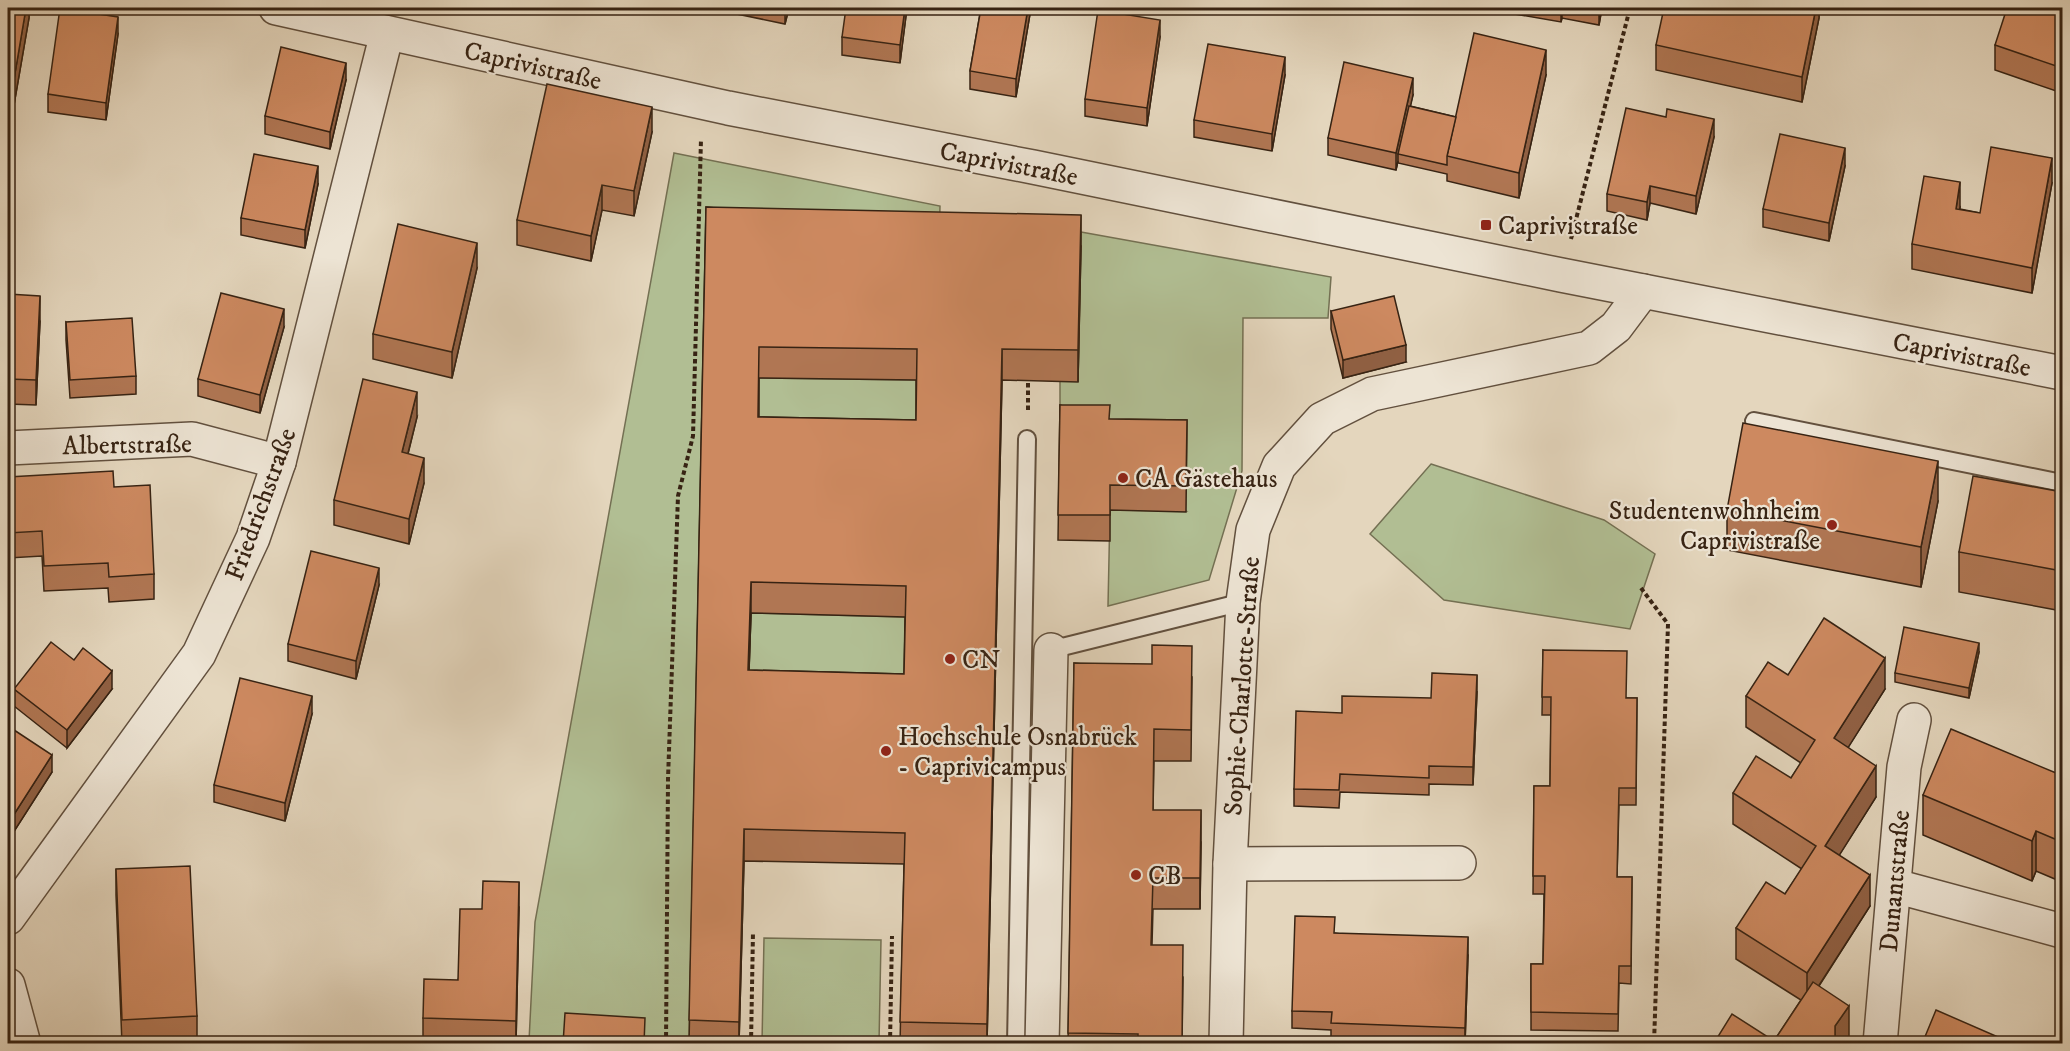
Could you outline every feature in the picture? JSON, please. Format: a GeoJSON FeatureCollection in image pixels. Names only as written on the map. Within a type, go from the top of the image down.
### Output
{"type":"FeatureCollection","features":[{"type":"Feature","properties":{"kind":"street","name":"Caprivistraße"},"geometry":{"type":"LineString","coordinates":[[276,8],[703,103],[2062,373]]}},
{"type":"Feature","properties":{"kind":"street","name":"Friedrichstraße"},"geometry":{"type":"LineString","coordinates":[[8,918],[200,654],[253,538],[279,462],[387,33]]}},
{"type":"Feature","properties":{"kind":"street","name":"Sophie-Charlotte-Straße"},"geometry":{"type":"LineString","coordinates":[[1226,1044],[1230,864],[1243,602],[1253,530],[1279,466],[1322,419],[1372,394],[1589,348],[1616,327],[1643,291]]}},
{"type":"Feature","properties":{"kind":"street","name":"Albertstraße"},"geometry":{"type":"LineString","coordinates":[[8,448],[192,439],[279,462]]}},
{"type":"Feature","properties":{"kind":"street"},"geometry":{"type":"LineString","coordinates":[[1037,653],[1042,1044]]}},
{"type":"Feature","properties":{"kind":"street","name":"Dunantstraße"},"geometry":{"type":"LineString","coordinates":[[1880,1044],[1904,767],[1914,720]]}},
{"type":"Feature","properties":{"kind":"street"},"geometry":{"type":"LineString","coordinates":[[1230,864],[1459,863]]}},
{"type":"Feature","properties":{"kind":"street"},"geometry":{"type":"LineString","coordinates":[[1894,886],[2062,931]]}},
{"type":"Feature","properties":{"kind":"street"},"geometry":{"type":"LineString","coordinates":[[8,985],[24,1044]]}},
{"type":"Feature","properties":{"kind":"lane"},"geometry":{"type":"LineString","coordinates":[[1754,421],[2062,483]]}},
{"type":"Feature","properties":{"kind":"lane"},"geometry":{"type":"LineString","coordinates":[[1016,1044],[1037,653],[1027,439]]}},
{"type":"Feature","properties":{"kind":"lane"},"geometry":{"type":"LineString","coordinates":[[1037,653],[1243,602]]}},
{"type":"Feature","properties":{"kind":"path"},"geometry":{"type":"LineString","coordinates":[[1561,275],[1630,8]]}},
{"type":"Feature","properties":{"kind":"path"},"geometry":{"type":"LineString","coordinates":[[666,1044],[668,779],[678,496],[693,436],[703,103]]}},
{"type":"Feature","properties":{"kind":"path"},"geometry":{"type":"LineString","coordinates":[[698,232],[710,232]]}},
{"type":"Feature","properties":{"kind":"path"},"geometry":{"type":"LineString","coordinates":[[1641,588],[1668,624],[1654,1044]]}},
{"type":"Feature","properties":{"kind":"path"},"geometry":{"type":"LineString","coordinates":[[751,1044],[753,932]]}},
{"type":"Feature","properties":{"kind":"path"},"geometry":{"type":"LineString","coordinates":[[890,1044],[892,936]]}},
{"type":"Feature","properties":{"kind":"green space"},"geometry":{"type":"Polygon","coordinates":[[[674,153],[940,206],[939,243],[706,238],[689,1043],[557,1044],[529,1041],[535,922],[674,153]]]}},
{"type":"Feature","properties":{"kind":"green space"},"geometry":{"type":"Polygon","coordinates":[[[1081,232],[1331,277],[1328,318],[1243,318],[1242,471],[1209,580],[1108,606],[1110,510],[1186,511],[1060,430],[1060,381],[1078,381],[1081,232]]]}},
{"type":"Feature","properties":{"kind":"green space"},"geometry":{"type":"Polygon","coordinates":[[[759,378],[917,380],[916,451],[758,448],[759,378]]]}},
{"type":"Feature","properties":{"kind":"green space"},"geometry":{"type":"Polygon","coordinates":[[[1431,464],[1604,520],[1655,554],[1630,629],[1444,600],[1370,534],[1431,464]]]}},
{"type":"Feature","properties":{"kind":"green space"},"geometry":{"type":"Polygon","coordinates":[[[751,613],[906,617],[904,706],[748,702],[751,613]]]}},
{"type":"Feature","properties":{"kind":"green space"},"geometry":{"type":"Polygon","coordinates":[[[764,938],[881,940],[879,1043],[762,1043],[764,938]]]}},
{"type":"Feature","properties":{"kind":"building"},"geometry":{"type":"Polygon","coordinates":[[[8,8],[26,8],[10,103],[8,103],[8,8]]]}},
{"type":"Feature","properties":{"kind":"building"},"geometry":{"type":"Polygon","coordinates":[[[60,8],[118,17],[106,103],[48,94],[60,8]]]}},
{"type":"Feature","properties":{"kind":"building"},"geometry":{"type":"Polygon","coordinates":[[[846,8],[905,8],[900,45],[842,37],[846,8]]]}},
{"type":"Feature","properties":{"kind":"building"},"geometry":{"type":"Polygon","coordinates":[[[981,8],[1028,8],[1016,79],[970,71],[981,8]]]}},
{"type":"Feature","properties":{"kind":"building"},"geometry":{"type":"Polygon","coordinates":[[[1664,8],[1816,8],[1802,77],[1656,45],[1664,8]]]}},
{"type":"Feature","properties":{"kind":"building"},"geometry":{"type":"Polygon","coordinates":[[[2007,8],[2062,8],[2062,68],[1995,45],[2007,8]]]}},
{"type":"Feature","properties":{"kind":"building"},"geometry":{"type":"Polygon","coordinates":[[[1098,10],[1160,20],[1147,108],[1085,99],[1098,10]]]}},
{"type":"Feature","properties":{"kind":"building"},"geometry":{"type":"Polygon","coordinates":[[[1474,33],[1546,50],[1519,173],[1447,156],[1474,33]]]}},
{"type":"Feature","properties":{"kind":"building"},"geometry":{"type":"Polygon","coordinates":[[[1208,44],[1285,57],[1272,134],[1194,120],[1208,44]]]}},
{"type":"Feature","properties":{"kind":"building"},"geometry":{"type":"Polygon","coordinates":[[[281,47],[346,63],[330,132],[265,116],[281,47]]]}},
{"type":"Feature","properties":{"kind":"building"},"geometry":{"type":"Polygon","coordinates":[[[1344,62],[1413,78],[1396,153],[1328,138],[1344,62]]]}},
{"type":"Feature","properties":{"kind":"building"},"geometry":{"type":"Polygon","coordinates":[[[547,84],[652,107],[634,191],[602,185],[591,236],[517,220],[547,84]]]}},
{"type":"Feature","properties":{"kind":"building"},"geometry":{"type":"Polygon","coordinates":[[[1409,106],[1456,117],[1447,165],[1398,154],[1409,106]]]}},
{"type":"Feature","properties":{"kind":"building"},"geometry":{"type":"Polygon","coordinates":[[[1626,108],[1666,117],[1667,109],[1714,119],[1696,196],[1650,186],[1647,202],[1607,194],[1626,108]]]}},
{"type":"Feature","properties":{"kind":"building"},"geometry":{"type":"Polygon","coordinates":[[[1780,134],[1845,148],[1829,223],[1763,209],[1780,134]]]}},
{"type":"Feature","properties":{"kind":"building"},"geometry":{"type":"Polygon","coordinates":[[[1991,147],[2052,158],[2032,268],[1912,244],[1924,176],[1960,182],[1956,209],[1980,213],[1991,147]]]}},
{"type":"Feature","properties":{"kind":"building"},"geometry":{"type":"Polygon","coordinates":[[[254,154],[318,166],[305,230],[241,218],[254,154]]]}},
{"type":"Feature","properties":{"kind":"building","name":"CN"},"geometry":{"type":"Polygon","coordinates":[[[706,207],[1081,215],[1078,350],[1002,349],[987,1024],[900,1022],[905,833],[744,829],[739,1022],[689,1020],[706,207]],[[759,347],[758,417],[916,420],[917,349],[759,347]],[[751,582],[748,670],[904,674],[906,586],[751,582]]]}},
{"type":"Feature","properties":{"kind":"building"},"geometry":{"type":"Polygon","coordinates":[[[398,224],[477,243],[452,352],[373,334],[398,224]]]}},
{"type":"Feature","properties":{"kind":"building"},"geometry":{"type":"Polygon","coordinates":[[[221,293],[284,309],[260,395],[198,379],[221,293]]]}},
{"type":"Feature","properties":{"kind":"building"},"geometry":{"type":"Polygon","coordinates":[[[8,294],[40,296],[36,380],[8,379],[8,294]]]}},
{"type":"Feature","properties":{"kind":"building"},"geometry":{"type":"Polygon","coordinates":[[[1394,296],[1406,345],[1343,360],[1331,311],[1394,296]]]}},
{"type":"Feature","properties":{"kind":"building"},"geometry":{"type":"Polygon","coordinates":[[[132,318],[136,376],[70,380],[66,322],[132,318]]]}},
{"type":"Feature","properties":{"kind":"building"},"geometry":{"type":"Polygon","coordinates":[[[363,379],[417,392],[402,452],[424,458],[409,519],[334,500],[363,379]]]}},
{"type":"Feature","properties":{"kind":"building","name":"CA Gästehaus"},"geometry":{"type":"Polygon","coordinates":[[[1060,405],[1110,405],[1109,419],[1187,420],[1186,486],[1110,485],[1110,515],[1058,515],[1060,405]]]}},
{"type":"Feature","properties":{"kind":"building"},"geometry":{"type":"Polygon","coordinates":[[[1743,423],[1938,461],[1921,547],[1727,510],[1743,423]]]}},
{"type":"Feature","properties":{"kind":"building"},"geometry":{"type":"Polygon","coordinates":[[[113,471],[114,487],[150,485],[154,574],[109,577],[108,563],[44,566],[42,531],[8,533],[8,477],[113,471]]]}},
{"type":"Feature","properties":{"kind":"building"},"geometry":{"type":"Polygon","coordinates":[[[1973,476],[2062,492],[2062,571],[1959,552],[1973,476]]]}},
{"type":"Feature","properties":{"kind":"building"},"geometry":{"type":"Polygon","coordinates":[[[311,551],[379,568],[356,661],[288,644],[311,551]]]}},
{"type":"Feature","properties":{"kind":"building"},"geometry":{"type":"Polygon","coordinates":[[[1824,618],[1885,658],[1834,738],[1876,766],[1825,846],[1870,875],[1807,973],[1736,928],[1766,882],[1785,894],[1816,846],[1733,793],[1756,756],[1791,778],[1815,740],[1746,696],[1768,662],[1788,675],[1824,618]]]}},
{"type":"Feature","properties":{"kind":"building"},"geometry":{"type":"Polygon","coordinates":[[[1904,627],[1979,643],[1969,688],[1895,673],[1904,627]]]}},
{"type":"Feature","properties":{"kind":"building"},"geometry":{"type":"Polygon","coordinates":[[[51,642],[74,660],[83,648],[112,671],[67,730],[14,689],[51,642]]]}},
{"type":"Feature","properties":{"kind":"building","name":"CB"},"geometry":{"type":"Polygon","coordinates":[[[1152,645],[1192,646],[1191,730],[1154,729],[1153,810],[1201,810],[1200,878],[1153,878],[1151,945],[1183,945],[1182,1044],[1138,1044],[1138,1034],[1068,1033],[1074,663],[1152,664],[1152,645]]]}},
{"type":"Feature","properties":{"kind":"building"},"geometry":{"type":"Polygon","coordinates":[[[1543,650],[1627,651],[1626,698],[1637,698],[1636,788],[1619,788],[1617,877],[1632,877],[1631,966],[1619,966],[1618,1014],[1531,1012],[1531,964],[1543,964],[1545,876],[1533,876],[1534,786],[1550,786],[1551,697],[1542,697],[1543,650]]]}},
{"type":"Feature","properties":{"kind":"building"},"geometry":{"type":"Polygon","coordinates":[[[1432,673],[1477,675],[1473,767],[1429,766],[1429,778],[1340,774],[1339,790],[1294,789],[1296,711],[1342,713],[1342,696],[1431,698],[1432,673]]]}},
{"type":"Feature","properties":{"kind":"building"},"geometry":{"type":"Polygon","coordinates":[[[240,678],[312,696],[285,803],[214,785],[240,678]]]}},
{"type":"Feature","properties":{"kind":"building"},"geometry":{"type":"Polygon","coordinates":[[[8,726],[52,755],[13,816],[8,812],[8,726]]]}},
{"type":"Feature","properties":{"kind":"building"},"geometry":{"type":"Polygon","coordinates":[[[1951,729],[2056,773],[2062,758],[2062,842],[2036,831],[2032,841],[1923,795],[1951,729]]]}},
{"type":"Feature","properties":{"kind":"building"},"geometry":{"type":"Polygon","coordinates":[[[190,866],[197,1016],[122,1020],[116,869],[190,866]]]}},
{"type":"Feature","properties":{"kind":"building"},"geometry":{"type":"Polygon","coordinates":[[[483,881],[519,882],[516,1021],[423,1018],[424,979],[458,980],[460,909],[482,909],[483,881]]]}},
{"type":"Feature","properties":{"kind":"building"},"geometry":{"type":"Polygon","coordinates":[[[1295,916],[1335,917],[1334,933],[1468,937],[1465,1028],[1331,1023],[1332,1012],[1292,1011],[1295,916]]]}},
{"type":"Feature","properties":{"kind":"building"},"geometry":{"type":"Polygon","coordinates":[[[1813,982],[1849,1006],[1835,1026],[1835,1044],[1714,1043],[1732,1014],[1774,1041],[1813,982]]]}},
{"type":"Feature","properties":{"kind":"building"},"geometry":{"type":"Polygon","coordinates":[[[1936,1010],[2014,1044],[1922,1044],[1936,1010]]]}},
{"type":"Feature","properties":{"kind":"building"},"geometry":{"type":"Polygon","coordinates":[[[565,1013],[645,1018],[644,1044],[563,1044],[565,1013]]]}},
{"type":"Feature","properties":{"kind":"building"},"geometry":{"type":"Polygon","coordinates":[[[2027,1038],[2040,1044],[2024,1044],[2027,1038]]]}},
{"type":"Feature","properties":{"kind":"place","name":"Caprivistraße"},"geometry":{"type":"Point","coordinates":[1486,225]}},
{"type":"Feature","properties":{"kind":"place","name":"CA Gästehaus"},"geometry":{"type":"Point","coordinates":[1123,478]}},
{"type":"Feature","properties":{"kind":"place","name":"Studentenwohnheim Caprivistraße"},"geometry":{"type":"Point","coordinates":[1832,525]}},
{"type":"Feature","properties":{"kind":"place","name":"CN"},"geometry":{"type":"Point","coordinates":[950,659]}},
{"type":"Feature","properties":{"kind":"place","name":"Hochschule Osnabrück - Caprivicampus"},"geometry":{"type":"Point","coordinates":[886,751]}},
{"type":"Feature","properties":{"kind":"place","name":"CB"},"geometry":{"type":"Point","coordinates":[1136,875]}}]}
